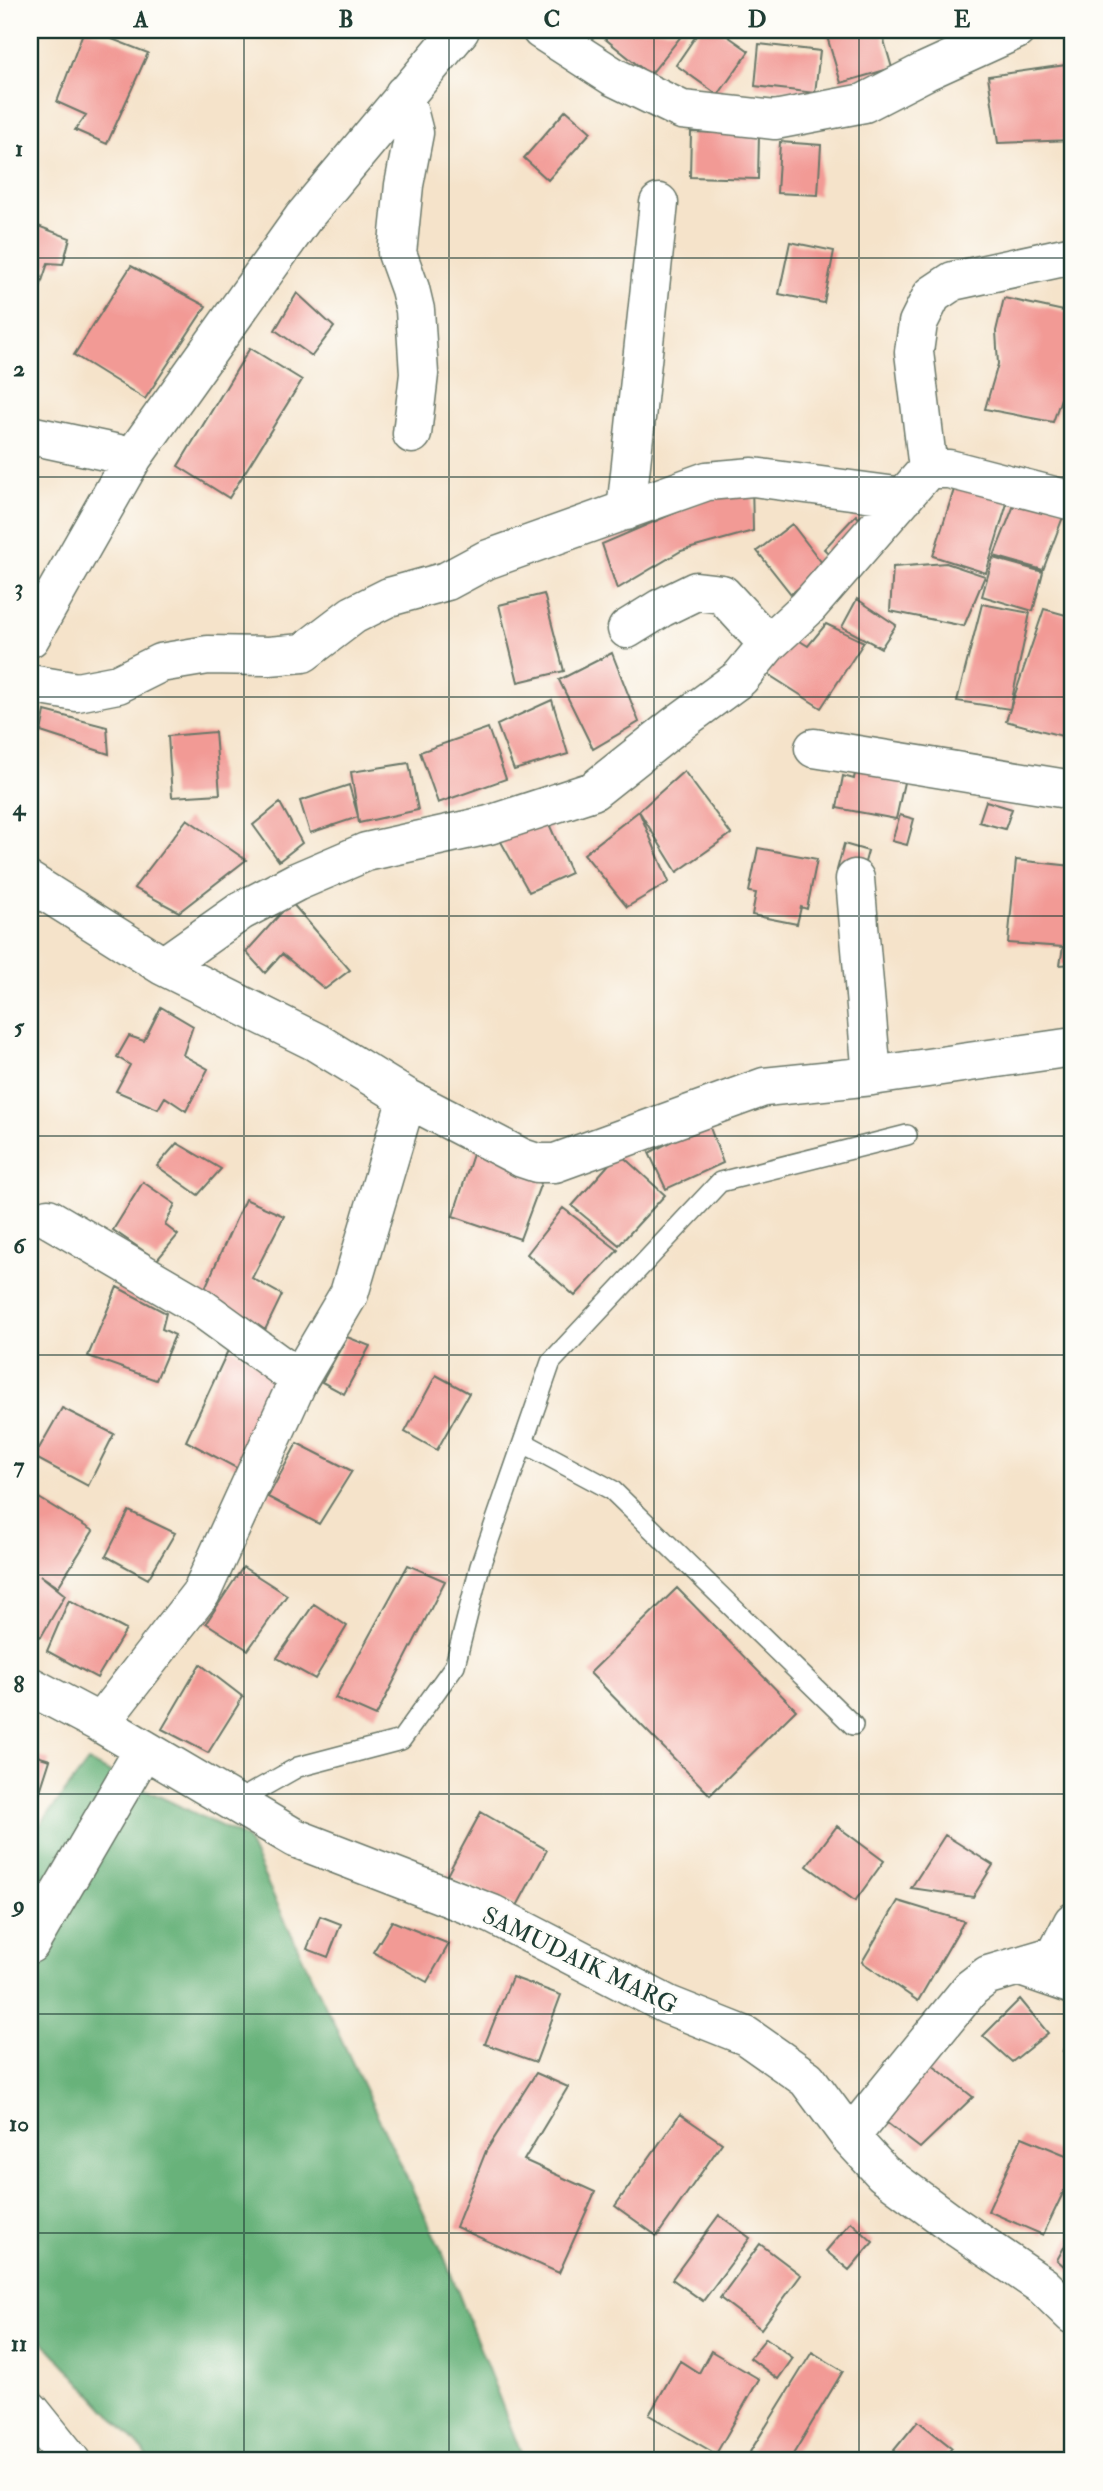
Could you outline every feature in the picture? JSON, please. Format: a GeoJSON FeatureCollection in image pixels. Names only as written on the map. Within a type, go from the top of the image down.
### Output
{"type":"FeatureCollection","features":[{"type":"Feature","properties":{"kind":"street"},"geometry":{"type":"LineString","coordinates":[[36,612],[133,457],[303,218],[460,30]]}},
{"type":"Feature","properties":{"kind":"street"},"geometry":{"type":"LineString","coordinates":[[541,30],[614,77],[682,110],[775,120],[864,103],[1016,30]]}},
{"type":"Feature","properties":{"kind":"street"},"geometry":{"type":"LineString","coordinates":[[404,94],[414,133],[404,186],[397,253],[415,310],[419,374],[412,434]]}},
{"type":"Feature","properties":{"kind":"street"},"geometry":{"type":"LineString","coordinates":[[626,511],[659,203]]}},
{"type":"Feature","properties":{"kind":"street"},"geometry":{"type":"LineString","coordinates":[[163,965],[242,911],[296,882],[366,852],[489,825],[593,791],[740,678],[768,644],[807,608],[916,483],[914,352],[918,323],[932,295],[953,281],[1073,255]]}},
{"type":"Feature","properties":{"kind":"street"},"geometry":{"type":"LineString","coordinates":[[30,435],[133,457]]}},
{"type":"Feature","properties":{"kind":"street"},"geometry":{"type":"LineString","coordinates":[[30,684],[77,692],[118,684],[160,663],[208,655],[269,656],[303,653],[353,615],[389,597],[447,582],[486,560],[707,481],[753,477],[916,483],[949,469],[1071,491]]}},
{"type":"Feature","properties":{"kind":"street"},"geometry":{"type":"LineString","coordinates":[[627,629],[696,591],[722,594],[768,644]]}},
{"type":"Feature","properties":{"kind":"street"},"geometry":{"type":"LineString","coordinates":[[814,748],[1073,790]]}},
{"type":"Feature","properties":{"kind":"street"},"geometry":{"type":"LineString","coordinates":[[855,879],[872,1076]]}},
{"type":"Feature","properties":{"kind":"street"},"geometry":{"type":"LineString","coordinates":[[30,883],[163,965],[316,1042],[407,1098],[522,1158],[537,1163],[555,1164],[764,1087],[872,1076],[1073,1047]]}},
{"type":"Feature","properties":{"kind":"street"},"geometry":{"type":"LineString","coordinates":[[100,1723],[201,1593],[299,1379],[349,1294],[407,1098]]}},
{"type":"Feature","properties":{"kind":"street"},"geometry":{"type":"LineString","coordinates":[[48,1218],[200,1307],[299,1379]]}},
{"type":"Feature","properties":{"kind":"street","name":"SAMUDAIK MARG"},"geometry":{"type":"LineString","coordinates":[[30,1686],[100,1723],[295,1838],[492,1914],[668,2005],[746,2036],[807,2079],[850,2137],[883,2173],[952,2224],[1044,2286],[1073,2315]]}},
{"type":"Feature","properties":{"kind":"street"},"geometry":{"type":"LineString","coordinates":[[30,1944],[144,1749]]}},
{"type":"Feature","properties":{"kind":"street"},"geometry":{"type":"LineString","coordinates":[[850,2137],[971,1988],[988,1975],[1056,1955],[1073,1922]]}},
{"type":"Feature","properties":{"kind":"street"},"geometry":{"type":"LineString","coordinates":[[1018,1966],[1073,1985]]}},
{"type":"Feature","properties":{"kind":"street"},"geometry":{"type":"LineString","coordinates":[[30,2410],[71,2461]]}},
{"type":"Feature","properties":{"kind":"lane"},"geometry":{"type":"LineString","coordinates":[[234,1802],[298,1767],[401,1740],[455,1665],[480,1566],[551,1362],[720,1182],[907,1135]]}},
{"type":"Feature","properties":{"kind":"lane"},"geometry":{"type":"LineString","coordinates":[[524,1443],[612,1490],[853,1725]]}},
{"type":"Feature","properties":{"kind":"green space"},"geometry":{"type":"Polygon","coordinates":[[[88,1762],[246,1838],[443,2254],[524,2461],[148,2461],[144,2451],[30,2327],[30,1838],[88,1762]]]}},
{"type":"Feature","properties":{"kind":"building"},"geometry":{"type":"Polygon","coordinates":[[[84,30],[148,53],[107,144],[75,130],[86,115],[57,102],[84,30]]]}},
{"type":"Feature","properties":{"kind":"building"},"geometry":{"type":"Polygon","coordinates":[[[609,30],[686,30],[650,75],[603,37],[609,30]]]}},
{"type":"Feature","properties":{"kind":"building"},"geometry":{"type":"Polygon","coordinates":[[[700,30],[719,30],[749,51],[718,95],[676,65],[700,30]]]}},
{"type":"Feature","properties":{"kind":"building"},"geometry":{"type":"Polygon","coordinates":[[[825,30],[881,30],[892,68],[841,83],[825,30]]]}},
{"type":"Feature","properties":{"kind":"building"},"geometry":{"type":"Polygon","coordinates":[[[759,44],[820,51],[815,93],[755,86],[759,44]]]}},
{"type":"Feature","properties":{"kind":"building"},"geometry":{"type":"Polygon","coordinates":[[[1073,64],[1073,140],[998,143],[988,76],[1073,64]]]}},
{"type":"Feature","properties":{"kind":"building"},"geometry":{"type":"Polygon","coordinates":[[[566,110],[591,132],[548,180],[524,158],[566,110]]]}},
{"type":"Feature","properties":{"kind":"building"},"geometry":{"type":"Polygon","coordinates":[[[691,132],[759,134],[758,179],[690,177],[691,132]]]}},
{"type":"Feature","properties":{"kind":"building"},"geometry":{"type":"Polygon","coordinates":[[[780,142],[821,145],[818,195],[777,193],[780,142]]]}},
{"type":"Feature","properties":{"kind":"building"},"geometry":{"type":"Polygon","coordinates":[[[30,223],[70,238],[63,264],[48,263],[40,287],[30,284],[30,223]]]}},
{"type":"Feature","properties":{"kind":"building"},"geometry":{"type":"Polygon","coordinates":[[[790,242],[834,251],[824,303],[779,294],[790,242]]]}},
{"type":"Feature","properties":{"kind":"building"},"geometry":{"type":"Polygon","coordinates":[[[131,266],[206,306],[145,399],[74,355],[131,266]]]}},
{"type":"Feature","properties":{"kind":"building"},"geometry":{"type":"Polygon","coordinates":[[[297,293],[334,327],[312,356],[275,330],[297,293]]]}},
{"type":"Feature","properties":{"kind":"building"},"geometry":{"type":"Polygon","coordinates":[[[1004,298],[1073,313],[1073,349],[1067,381],[1053,422],[985,409],[998,364],[996,331],[1004,298]]]}},
{"type":"Feature","properties":{"kind":"building"},"geometry":{"type":"Polygon","coordinates":[[[250,348],[302,380],[229,498],[178,466],[250,348]]]}},
{"type":"Feature","properties":{"kind":"building"},"geometry":{"type":"Polygon","coordinates":[[[752,480],[753,531],[681,551],[617,589],[602,544],[752,480]]]}},
{"type":"Feature","properties":{"kind":"building"},"geometry":{"type":"Polygon","coordinates":[[[957,480],[1009,497],[986,573],[933,556],[957,480]]]}},
{"type":"Feature","properties":{"kind":"building"},"geometry":{"type":"Polygon","coordinates":[[[1018,495],[1066,509],[1043,570],[994,556],[1018,495]]]}},
{"type":"Feature","properties":{"kind":"building"},"geometry":{"type":"Polygon","coordinates":[[[856,515],[868,529],[839,564],[824,549],[856,515]]]}},
{"type":"Feature","properties":{"kind":"building"},"geometry":{"type":"Polygon","coordinates":[[[792,524],[825,567],[791,594],[757,551],[792,524]]]}},
{"type":"Feature","properties":{"kind":"building"},"geometry":{"type":"Polygon","coordinates":[[[993,558],[1043,572],[1033,611],[982,596],[993,558]]]}},
{"type":"Feature","properties":{"kind":"building"},"geometry":{"type":"Polygon","coordinates":[[[946,563],[985,576],[964,626],[890,611],[893,567],[946,563]]]}},
{"type":"Feature","properties":{"kind":"building"},"geometry":{"type":"Polygon","coordinates":[[[544,594],[564,671],[518,682],[499,605],[544,594]]]}},
{"type":"Feature","properties":{"kind":"building"},"geometry":{"type":"Polygon","coordinates":[[[857,599],[896,625],[881,648],[842,627],[857,599]]]}},
{"type":"Feature","properties":{"kind":"building"},"geometry":{"type":"Polygon","coordinates":[[[982,604],[1030,613],[1010,709],[957,701],[982,604]]]}},
{"type":"Feature","properties":{"kind":"building"},"geometry":{"type":"Polygon","coordinates":[[[1044,609],[1073,617],[1073,739],[1006,721],[1044,609]]]}},
{"type":"Feature","properties":{"kind":"building"},"geometry":{"type":"Polygon","coordinates":[[[826,624],[864,642],[821,708],[766,673],[795,638],[808,646],[826,624]]]}},
{"type":"Feature","properties":{"kind":"building"},"geometry":{"type":"Polygon","coordinates":[[[612,653],[639,722],[593,749],[559,680],[612,653]]]}},
{"type":"Feature","properties":{"kind":"building"},"geometry":{"type":"Polygon","coordinates":[[[552,700],[568,754],[514,770],[497,725],[552,700]]]}},
{"type":"Feature","properties":{"kind":"building"},"geometry":{"type":"Polygon","coordinates":[[[45,711],[107,727],[109,754],[41,732],[45,711]]]}},
{"type":"Feature","properties":{"kind":"building"},"geometry":{"type":"Polygon","coordinates":[[[488,728],[506,779],[438,803],[420,752],[488,728]]]}},
{"type":"Feature","properties":{"kind":"building"},"geometry":{"type":"Polygon","coordinates":[[[215,732],[220,794],[172,797],[168,736],[215,732]]]}},
{"type":"Feature","properties":{"kind":"building"},"geometry":{"type":"Polygon","coordinates":[[[409,763],[418,810],[359,823],[358,817],[310,833],[300,801],[349,785],[358,816],[351,772],[409,763]]]}},
{"type":"Feature","properties":{"kind":"building"},"geometry":{"type":"Polygon","coordinates":[[[857,763],[906,773],[896,819],[837,808],[843,776],[854,779],[857,763]]]}},
{"type":"Feature","properties":{"kind":"building"},"geometry":{"type":"Polygon","coordinates":[[[684,771],[731,834],[677,872],[639,811],[684,771]]]}},
{"type":"Feature","properties":{"kind":"building"},"geometry":{"type":"Polygon","coordinates":[[[986,801],[1012,809],[1005,829],[979,822],[986,801]]]}},
{"type":"Feature","properties":{"kind":"building"},"geometry":{"type":"Polygon","coordinates":[[[280,803],[302,843],[279,861],[253,825],[280,803]]]}},
{"type":"Feature","properties":{"kind":"building"},"geometry":{"type":"Polygon","coordinates":[[[639,811],[669,882],[627,907],[584,854],[639,811]]]}},
{"type":"Feature","properties":{"kind":"building"},"geometry":{"type":"Polygon","coordinates":[[[545,815],[571,873],[529,892],[500,840],[545,815]]]}},
{"type":"Feature","properties":{"kind":"building"},"geometry":{"type":"Polygon","coordinates":[[[900,815],[914,819],[907,845],[892,841],[900,815]]]}},
{"type":"Feature","properties":{"kind":"building"},"geometry":{"type":"Polygon","coordinates":[[[187,819],[246,860],[179,912],[134,888],[187,819]]]}},
{"type":"Feature","properties":{"kind":"building"},"geometry":{"type":"Polygon","coordinates":[[[844,844],[868,851],[861,877],[837,870],[844,844]]]}},
{"type":"Feature","properties":{"kind":"building"},"geometry":{"type":"Polygon","coordinates":[[[758,848],[817,859],[807,909],[801,907],[797,924],[752,915],[756,893],[749,892],[758,848]]]}},
{"type":"Feature","properties":{"kind":"building"},"geometry":{"type":"Polygon","coordinates":[[[1016,860],[1072,866],[1066,921],[1073,886],[1073,964],[1060,965],[1063,947],[1008,943],[1016,860]]]}},
{"type":"Feature","properties":{"kind":"building"},"geometry":{"type":"Polygon","coordinates":[[[291,902],[350,970],[325,989],[282,954],[265,973],[246,952],[291,902]]]}},
{"type":"Feature","properties":{"kind":"building"},"geometry":{"type":"Polygon","coordinates":[[[161,1007],[193,1026],[183,1055],[208,1069],[186,1111],[165,1097],[158,1109],[116,1091],[130,1065],[117,1057],[129,1036],[144,1041],[161,1007]]]}},
{"type":"Feature","properties":{"kind":"building"},"geometry":{"type":"Polygon","coordinates":[[[708,1122],[723,1163],[666,1189],[649,1153],[708,1122]]]}},
{"type":"Feature","properties":{"kind":"building"},"geometry":{"type":"Polygon","coordinates":[[[177,1143],[221,1169],[198,1195],[157,1166],[177,1143]]]}},
{"type":"Feature","properties":{"kind":"building"},"geometry":{"type":"Polygon","coordinates":[[[475,1148],[545,1172],[520,1239],[453,1216],[475,1148]]]}},
{"type":"Feature","properties":{"kind":"building"},"geometry":{"type":"Polygon","coordinates":[[[30,1151],[38,1155],[30,1173],[30,1151]]]}},
{"type":"Feature","properties":{"kind":"building"},"geometry":{"type":"Polygon","coordinates":[[[619,1153],[665,1195],[619,1245],[572,1206],[619,1153]]]}},
{"type":"Feature","properties":{"kind":"building"},"geometry":{"type":"Polygon","coordinates":[[[143,1182],[175,1204],[165,1225],[178,1235],[157,1260],[113,1230],[143,1182]]]}},
{"type":"Feature","properties":{"kind":"building"},"geometry":{"type":"Polygon","coordinates":[[[245,1199],[284,1216],[252,1278],[282,1295],[265,1330],[201,1297],[245,1199]]]}},
{"type":"Feature","properties":{"kind":"building"},"geometry":{"type":"Polygon","coordinates":[[[563,1208],[618,1250],[575,1296],[527,1254],[563,1208]]]}},
{"type":"Feature","properties":{"kind":"building"},"geometry":{"type":"Polygon","coordinates":[[[117,1287],[166,1313],[162,1329],[175,1335],[156,1380],[88,1356],[117,1287]]]}},
{"type":"Feature","properties":{"kind":"building"},"geometry":{"type":"Polygon","coordinates":[[[347,1337],[370,1346],[344,1394],[322,1382],[347,1337]]]}},
{"type":"Feature","properties":{"kind":"building"},"geometry":{"type":"Polygon","coordinates":[[[230,1346],[286,1383],[240,1470],[186,1441],[230,1346]]]}},
{"type":"Feature","properties":{"kind":"building"},"geometry":{"type":"Polygon","coordinates":[[[436,1375],[469,1393],[437,1450],[405,1432],[436,1375]]]}},
{"type":"Feature","properties":{"kind":"building"},"geometry":{"type":"Polygon","coordinates":[[[62,1408],[114,1434],[88,1486],[34,1457],[62,1408]]]}},
{"type":"Feature","properties":{"kind":"building"},"geometry":{"type":"Polygon","coordinates":[[[297,1443],[352,1471],[319,1524],[268,1497],[297,1443]]]}},
{"type":"Feature","properties":{"kind":"building"},"geometry":{"type":"Polygon","coordinates":[[[39,1498],[93,1531],[58,1587],[40,1575],[65,1595],[41,1637],[30,1631],[30,1511],[39,1498]]]}},
{"type":"Feature","properties":{"kind":"building"},"geometry":{"type":"Polygon","coordinates":[[[129,1511],[175,1533],[148,1579],[106,1556],[129,1511]]]}},
{"type":"Feature","properties":{"kind":"building"},"geometry":{"type":"Polygon","coordinates":[[[408,1565],[445,1581],[376,1716],[335,1698],[408,1565]]]}},
{"type":"Feature","properties":{"kind":"building"},"geometry":{"type":"Polygon","coordinates":[[[243,1567],[287,1595],[248,1650],[206,1623],[243,1567]]]}},
{"type":"Feature","properties":{"kind":"building"},"geometry":{"type":"Polygon","coordinates":[[[677,1588],[796,1710],[710,1795],[590,1673],[677,1588]]]}},
{"type":"Feature","properties":{"kind":"building"},"geometry":{"type":"Polygon","coordinates":[[[69,1600],[126,1630],[97,1678],[47,1651],[69,1600]]]}},
{"type":"Feature","properties":{"kind":"building"},"geometry":{"type":"Polygon","coordinates":[[[314,1604],[347,1626],[315,1679],[277,1658],[314,1604]]]}},
{"type":"Feature","properties":{"kind":"building"},"geometry":{"type":"Polygon","coordinates":[[[200,1664],[243,1697],[208,1753],[162,1729],[200,1664]]]}},
{"type":"Feature","properties":{"kind":"building"},"geometry":{"type":"Polygon","coordinates":[[[30,1754],[50,1760],[30,1822],[30,1754]]]}},
{"type":"Feature","properties":{"kind":"building"},"geometry":{"type":"Polygon","coordinates":[[[481,1812],[547,1850],[517,1906],[447,1875],[481,1812]]]}},
{"type":"Feature","properties":{"kind":"building"},"geometry":{"type":"Polygon","coordinates":[[[837,1826],[884,1861],[855,1901],[807,1866],[837,1826]]]}},
{"type":"Feature","properties":{"kind":"building"},"geometry":{"type":"Polygon","coordinates":[[[945,1835],[993,1865],[973,1897],[911,1888],[945,1835]]]}},
{"type":"Feature","properties":{"kind":"building"},"geometry":{"type":"Polygon","coordinates":[[[898,1901],[964,1921],[918,2001],[862,1962],[898,1901]]]}},
{"type":"Feature","properties":{"kind":"building"},"geometry":{"type":"Polygon","coordinates":[[[320,1916],[341,1924],[328,1957],[307,1949],[320,1916]]]}},
{"type":"Feature","properties":{"kind":"building"},"geometry":{"type":"Polygon","coordinates":[[[392,1921],[449,1944],[427,1982],[373,1952],[392,1921]]]}},
{"type":"Feature","properties":{"kind":"building"},"geometry":{"type":"Polygon","coordinates":[[[512,1977],[561,1995],[536,2062],[485,2044],[512,1977]]]}},
{"type":"Feature","properties":{"kind":"building"},"geometry":{"type":"Polygon","coordinates":[[[1020,1999],[1048,2033],[1012,2062],[983,2036],[1020,1999]]]}},
{"type":"Feature","properties":{"kind":"building"},"geometry":{"type":"Polygon","coordinates":[[[1073,2022],[1073,2053],[1063,2051],[1073,2022]]]}},
{"type":"Feature","properties":{"kind":"building"},"geometry":{"type":"Polygon","coordinates":[[[932,2065],[973,2097],[920,2148],[883,2120],[932,2065]]]}},
{"type":"Feature","properties":{"kind":"building"},"geometry":{"type":"Polygon","coordinates":[[[536,2073],[568,2087],[524,2160],[595,2192],[559,2273],[456,2227],[486,2151],[536,2073]]]}},
{"type":"Feature","properties":{"kind":"building"},"geometry":{"type":"Polygon","coordinates":[[[680,2114],[722,2143],[657,2236],[615,2206],[680,2114]]]}},
{"type":"Feature","properties":{"kind":"building"},"geometry":{"type":"Polygon","coordinates":[[[1022,2137],[1073,2158],[1073,2172],[1043,2235],[988,2211],[1022,2137]]]}},
{"type":"Feature","properties":{"kind":"building"},"geometry":{"type":"Polygon","coordinates":[[[719,2215],[750,2238],[703,2301],[672,2279],[719,2215]]]}},
{"type":"Feature","properties":{"kind":"building"},"geometry":{"type":"Polygon","coordinates":[[[851,2222],[873,2242],[849,2270],[826,2251],[851,2222]]]}},
{"type":"Feature","properties":{"kind":"building"},"geometry":{"type":"Polygon","coordinates":[[[1073,2231],[1073,2274],[1057,2260],[1073,2231]]]}},
{"type":"Feature","properties":{"kind":"building"},"geometry":{"type":"Polygon","coordinates":[[[760,2244],[801,2275],[761,2329],[720,2298],[760,2244]]]}},
{"type":"Feature","properties":{"kind":"building"},"geometry":{"type":"Polygon","coordinates":[[[766,2338],[793,2358],[778,2379],[750,2358],[766,2338]]]}},
{"type":"Feature","properties":{"kind":"building"},"geometry":{"type":"Polygon","coordinates":[[[711,2351],[759,2379],[716,2454],[649,2415],[680,2361],[699,2373],[711,2351]]]}},
{"type":"Feature","properties":{"kind":"building"},"geometry":{"type":"Polygon","coordinates":[[[812,2352],[843,2371],[789,2461],[766,2461],[750,2452],[812,2352]]]}},
{"type":"Feature","properties":{"kind":"building"},"geometry":{"type":"Polygon","coordinates":[[[918,2421],[952,2448],[941,2461],[885,2461],[918,2421]]]}}]}
